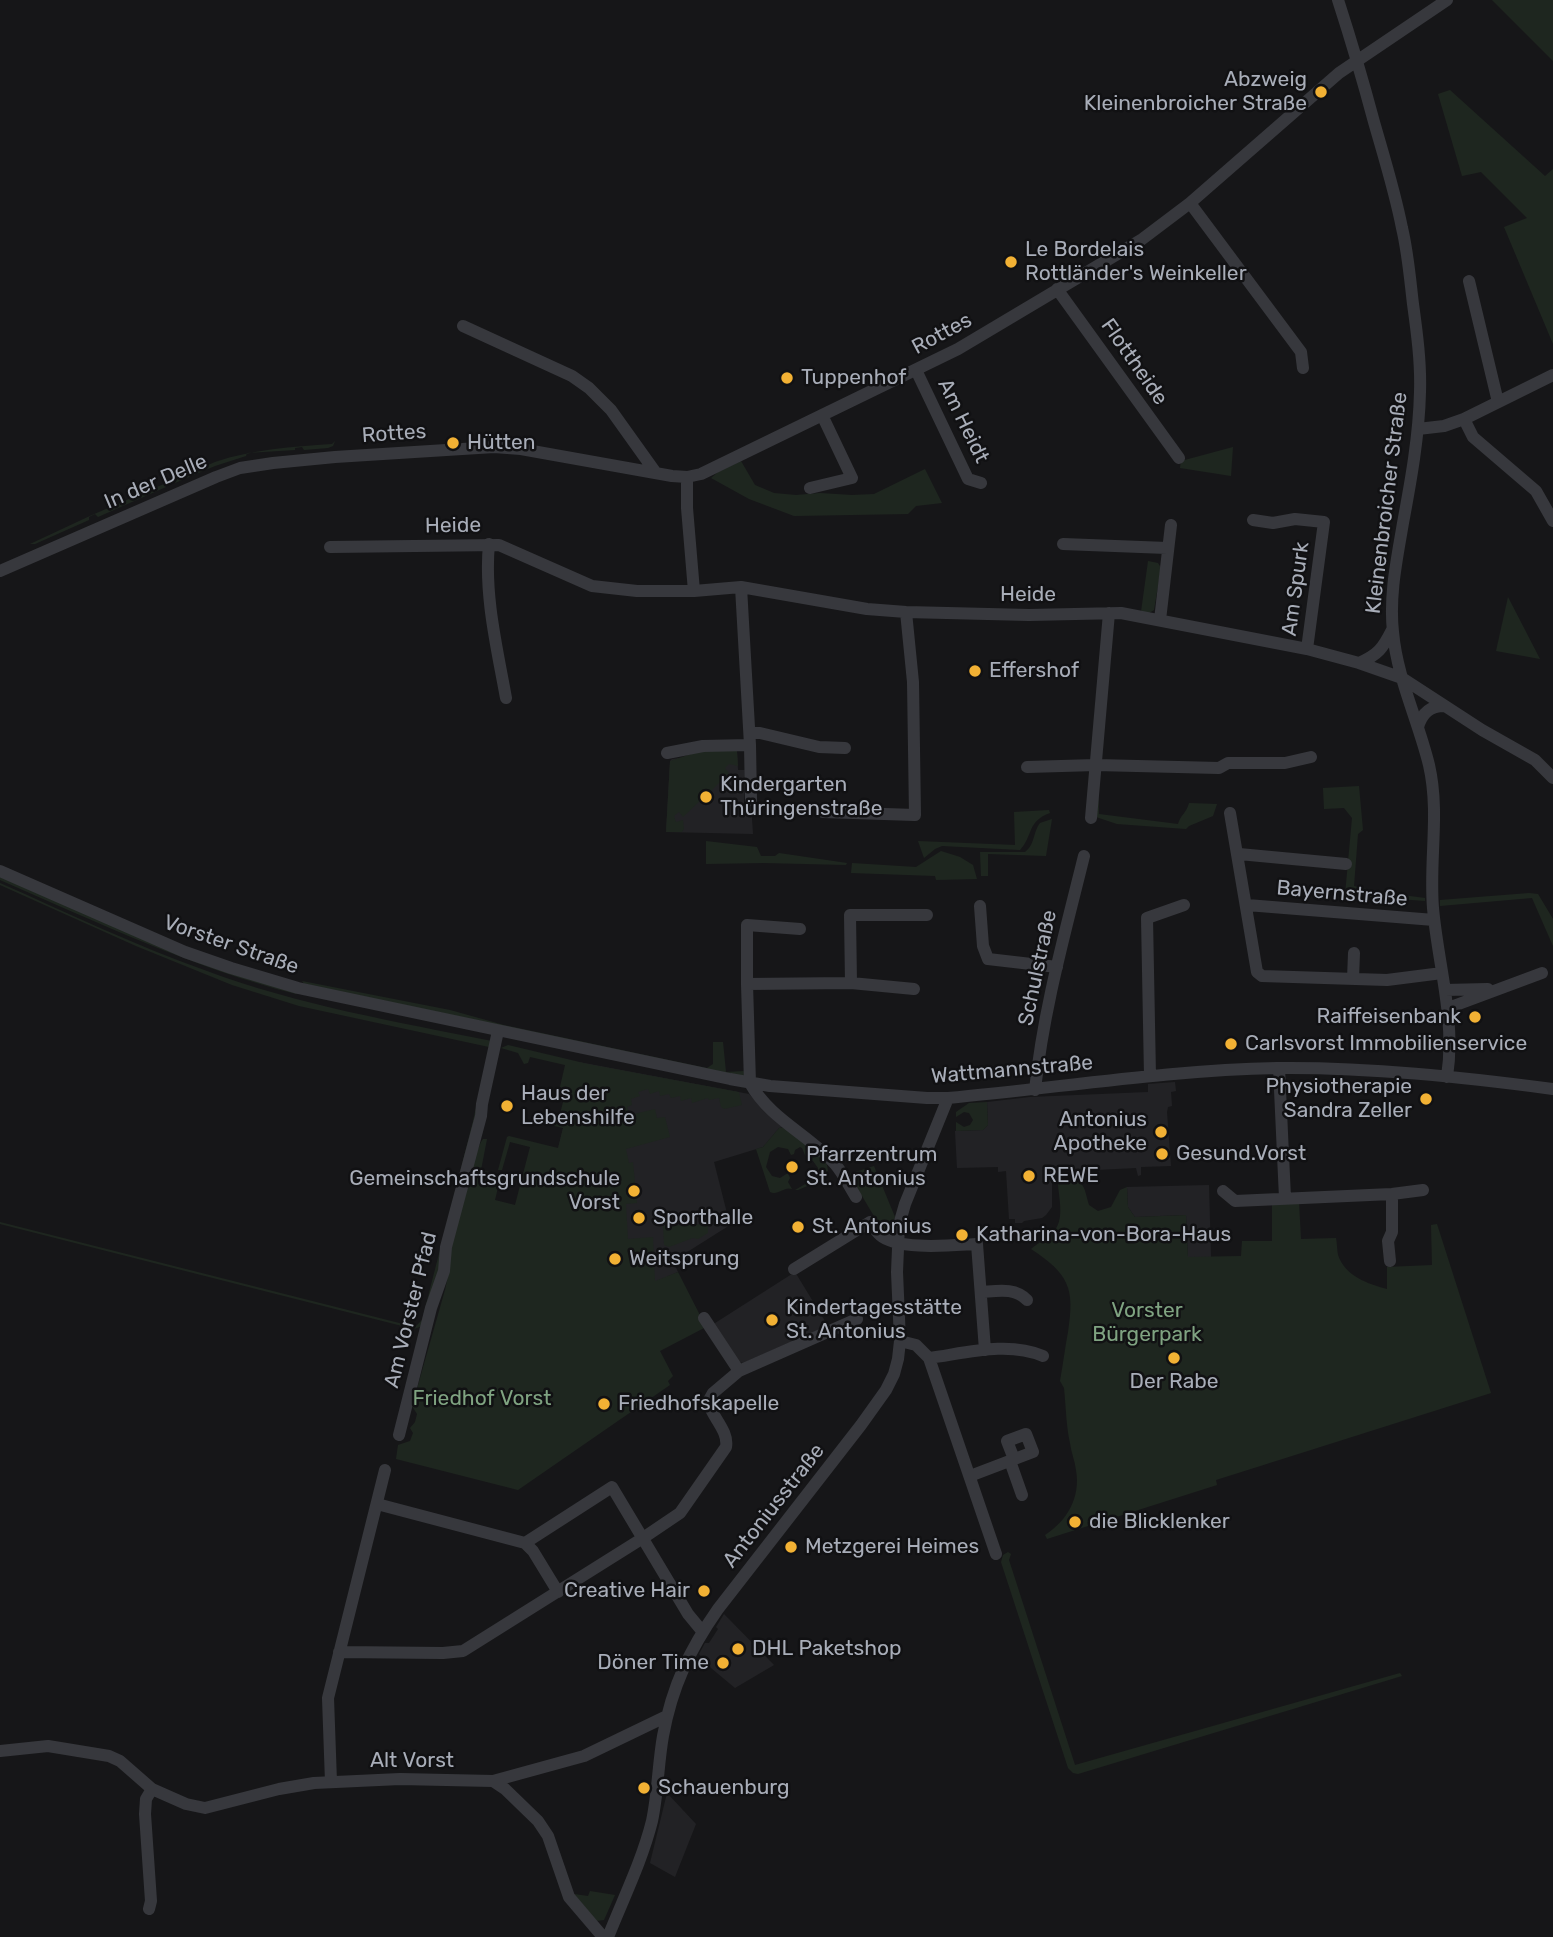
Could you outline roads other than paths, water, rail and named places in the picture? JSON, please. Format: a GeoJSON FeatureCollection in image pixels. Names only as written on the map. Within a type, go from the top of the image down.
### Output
{"type":"FeatureCollection","features":[{"type":"Feature","properties":{"kind":"street"},"geometry":{"type":"LineString","coordinates":[[1338,0],[1357,60]]}},
{"type":"Feature","properties":{"kind":"street","name":"Rottes"},"geometry":{"type":"LineString","coordinates":[[335,457],[508,447],[687,477],[713,468],[958,349],[1141,240],[1190,203],[1319,89],[1357,60],[1447,0]]}},
{"type":"Feature","properties":{"kind":"street","name":"Kleinenbroicher Straße"},"geometry":{"type":"LineString","coordinates":[[1357,60],[1400,218],[1408,257],[1419,362],[1421,388],[1418,429],[1393,585],[1392,630],[1402,678],[1429,768],[1433,794],[1434,920],[1448,1008],[1450,1060],[1447,1077]]}},
{"type":"Feature","properties":{"kind":"street"},"geometry":{"type":"LineString","coordinates":[[1190,203],[1301,352],[1303,369]]}},
{"type":"Feature","properties":{"kind":"street"},"geometry":{"type":"LineString","coordinates":[[1469,281],[1498,402]]}},
{"type":"Feature","properties":{"kind":"street","name":"Flottheide"},"geometry":{"type":"LineString","coordinates":[[1057,289],[1179,458]]}},
{"type":"Feature","properties":{"kind":"street"},"geometry":{"type":"LineString","coordinates":[[463,326],[572,376],[589,387],[611,410],[656,473]]}},
{"type":"Feature","properties":{"kind":"street","name":"Am Heidt"},"geometry":{"type":"LineString","coordinates":[[916,370],[968,479],[981,483]]}},
{"type":"Feature","properties":{"kind":"street"},"geometry":{"type":"LineString","coordinates":[[1418,429],[1444,426],[1464,419],[1553,375]]}},
{"type":"Feature","properties":{"kind":"street"},"geometry":{"type":"LineString","coordinates":[[810,488],[852,478],[822,415]]}},
{"type":"Feature","properties":{"kind":"street"},"geometry":{"type":"LineString","coordinates":[[1464,419],[1473,437],[1536,491],[1553,521]]}},
{"type":"Feature","properties":{"kind":"street","name":"In der Delle"},"geometry":{"type":"LineString","coordinates":[[0,571],[230,471],[272,463],[335,457]]}},
{"type":"Feature","properties":{"kind":"street"},"geometry":{"type":"LineString","coordinates":[[687,477],[694,591]]}},
{"type":"Feature","properties":{"kind":"street","name":"Am Spurk"},"geometry":{"type":"LineString","coordinates":[[1253,520],[1273,523],[1295,519],[1324,522],[1307,649]]}},
{"type":"Feature","properties":{"kind":"street"},"geometry":{"type":"LineString","coordinates":[[1160,620],[1171,525]]}},
{"type":"Feature","properties":{"kind":"street"},"geometry":{"type":"LineString","coordinates":[[489,544],[487,560],[491,609],[506,698]]}},
{"type":"Feature","properties":{"kind":"street"},"geometry":{"type":"LineString","coordinates":[[1063,544],[1167,548]]}},
{"type":"Feature","properties":{"kind":"street","name":"Heide"},"geometry":{"type":"LineString","coordinates":[[330,547],[499,545],[592,586],[637,592],[741,587],[867,609],[1029,615],[1121,613],[1160,620],[1307,649],[1402,678],[1535,760],[1553,778]]}},
{"type":"Feature","properties":{"kind":"street"},"geometry":{"type":"LineString","coordinates":[[741,587],[751,800]]}},
{"type":"Feature","properties":{"kind":"street"},"geometry":{"type":"LineString","coordinates":[[823,812],[915,815],[913,682],[906,612]]}},
{"type":"Feature","properties":{"kind":"street"},"geometry":{"type":"LineString","coordinates":[[1091,818],[1109,613]]}},
{"type":"Feature","properties":{"kind":"street"},"geometry":{"type":"LineString","coordinates":[[1359,663],[1380,651],[1392,630]]}},
{"type":"Feature","properties":{"kind":"street"},"geometry":{"type":"LineString","coordinates":[[1418,727],[1426,712],[1444,706]]}},
{"type":"Feature","properties":{"kind":"street"},"geometry":{"type":"LineString","coordinates":[[667,753],[750,739],[760,733],[819,747],[845,748]]}},
{"type":"Feature","properties":{"kind":"street"},"geometry":{"type":"LineString","coordinates":[[1027,767],[1096,765],[1219,768],[1228,763],[1285,763],[1311,757]]}},
{"type":"Feature","properties":{"kind":"street"},"geometry":{"type":"LineString","coordinates":[[1230,813],[1257,972],[1262,976],[1387,980],[1442,973]]}},
{"type":"Feature","properties":{"kind":"street"},"geometry":{"type":"LineString","coordinates":[[1239,854],[1346,864]]}},
{"type":"Feature","properties":{"kind":"street","name":"Schulstraße"},"geometry":{"type":"LineString","coordinates":[[1035,1090],[1057,967],[1084,856]]}},
{"type":"Feature","properties":{"kind":"street","name":"Vorster Straße"},"geometry":{"type":"LineString","coordinates":[[0,871],[155,940],[231,968],[298,988],[461,1023]]}},
{"type":"Feature","properties":{"kind":"street"},"geometry":{"type":"LineString","coordinates":[[1150,1076],[1147,918],[1184,905]]}},
{"type":"Feature","properties":{"kind":"street","name":"Bayernstraße"},"geometry":{"type":"LineString","coordinates":[[1247,905],[1434,920]]}},
{"type":"Feature","properties":{"kind":"street"},"geometry":{"type":"LineString","coordinates":[[980,906],[983,946],[988,958],[1057,967]]}},
{"type":"Feature","properties":{"kind":"street"},"geometry":{"type":"LineString","coordinates":[[851,983],[850,915],[928,915]]}},
{"type":"Feature","properties":{"kind":"street"},"geometry":{"type":"LineString","coordinates":[[800,929],[747,925],[750,1083],[768,1108],[835,1164],[856,1197]]}},
{"type":"Feature","properties":{"kind":"street"},"geometry":{"type":"LineString","coordinates":[[1353,979],[1354,953]]}},
{"type":"Feature","properties":{"kind":"street"},"geometry":{"type":"LineString","coordinates":[[1448,1008],[1542,973]]}},
{"type":"Feature","properties":{"kind":"street"},"geometry":{"type":"LineString","coordinates":[[747,984],[851,983],[914,989]]}},
{"type":"Feature","properties":{"kind":"street"},"geometry":{"type":"LineString","coordinates":[[1445,990],[1499,989]]}},
{"type":"Feature","properties":{"kind":"street","name":"Wattmannstraße"},"geometry":{"type":"LineString","coordinates":[[461,1023],[750,1083],[927,1098],[1035,1090],[1150,1076],[1279,1068],[1360,1070],[1553,1089]]}},
{"type":"Feature","properties":{"kind":"street","name":"Am Vorster Pfad"},"geometry":{"type":"LineString","coordinates":[[399,1435],[431,1308],[444,1271],[446,1247],[481,1115],[498,1031]]}},
{"type":"Feature","properties":{"kind":"street"},"geometry":{"type":"LineString","coordinates":[[1279,1068],[1284,1198]]}},
{"type":"Feature","properties":{"kind":"street","name":"Antoniusstraße"},"geometry":{"type":"LineString","coordinates":[[608,1937],[649,1833],[667,1716],[684,1664],[702,1631],[886,1390],[894,1374],[900,1341],[897,1242],[902,1213],[948,1098]]}},
{"type":"Feature","properties":{"kind":"street"},"geometry":{"type":"LineString","coordinates":[[1223,1191],[1235,1201],[1392,1194],[1423,1190]]}},
{"type":"Feature","properties":{"kind":"street"},"geometry":{"type":"LineString","coordinates":[[1390,1261],[1388,1241],[1392,1231],[1392,1194]]}},
{"type":"Feature","properties":{"kind":"street"},"geometry":{"type":"LineString","coordinates":[[794,1269],[870,1222],[881,1237],[916,1246],[977,1244],[985,1350]]}},
{"type":"Feature","properties":{"kind":"street"},"geometry":{"type":"LineString","coordinates":[[981,1292],[1012,1291],[1027,1300]]}},
{"type":"Feature","properties":{"kind":"street"},"geometry":{"type":"LineString","coordinates":[[704,1318],[739,1371]]}},
{"type":"Feature","properties":{"kind":"street"},"geometry":{"type":"LineString","coordinates":[[339,1652],[463,1651],[643,1538],[680,1513],[726,1447],[726,1437],[708,1402],[713,1393],[739,1371],[857,1319]]}},
{"type":"Feature","properties":{"kind":"street"},"geometry":{"type":"LineString","coordinates":[[900,1341],[916,1346],[929,1358],[996,1554]]}},
{"type":"Feature","properties":{"kind":"street"},"geometry":{"type":"LineString","coordinates":[[929,1358],[985,1350],[1022,1349],[1043,1356]]}},
{"type":"Feature","properties":{"kind":"street"},"geometry":{"type":"LineString","coordinates":[[970,1476],[1012,1460],[1022,1495]]}},
{"type":"Feature","properties":{"kind":"street"},"geometry":{"type":"LineString","coordinates":[[331,1782],[328,1698],[385,1470]]}},
{"type":"Feature","properties":{"kind":"street"},"geometry":{"type":"LineString","coordinates":[[525,1543],[612,1487],[688,1614],[702,1631]]}},
{"type":"Feature","properties":{"kind":"street"},"geometry":{"type":"LineString","coordinates":[[377,1504],[525,1543],[533,1551],[558,1592]]}},
{"type":"Feature","properties":{"kind":"street","name":"Alt Vorst"},"geometry":{"type":"LineString","coordinates":[[0,1751],[48,1746],[109,1756],[120,1761],[152,1789],[186,1804],[205,1808],[279,1789],[331,1782],[400,1779],[493,1781],[584,1756],[667,1716]]}},
{"type":"Feature","properties":{"kind":"street"},"geometry":{"type":"LineString","coordinates":[[493,1781],[505,1788],[538,1821],[548,1836],[569,1897],[603,1937]]}},
{"type":"Feature","properties":{"kind":"street"},"geometry":{"type":"LineString","coordinates":[[149,1909],[151,1901],[145,1814],[146,1799],[152,1789]]}},
{"type":"Feature","properties":{"kind":"place","name":"Abzweig Kleinenbroicher Straße"},"geometry":{"type":"Point","coordinates":[1321,92]}},
{"type":"Feature","properties":{"kind":"place","name":"Le Bordelais Rottländer's Weinkeller"},"geometry":{"type":"Point","coordinates":[1011,262]}},
{"type":"Feature","properties":{"kind":"place","name":"Tuppenhof"},"geometry":{"type":"Point","coordinates":[787,378]}},
{"type":"Feature","properties":{"kind":"place","name":"Hütten"},"geometry":{"type":"Point","coordinates":[453,443]}},
{"type":"Feature","properties":{"kind":"place","name":"Effershof"},"geometry":{"type":"Point","coordinates":[975,671]}},
{"type":"Feature","properties":{"kind":"place","name":"Kindergarten Thüringenstraße"},"geometry":{"type":"Point","coordinates":[706,797]}},
{"type":"Feature","properties":{"kind":"place","name":"Raiffeisenbank"},"geometry":{"type":"Point","coordinates":[1475,1017]}},
{"type":"Feature","properties":{"kind":"place","name":"Carlsvorst Immobilienservice"},"geometry":{"type":"Point","coordinates":[1231,1044]}},
{"type":"Feature","properties":{"kind":"place","name":"Physiotherapie Sandra Zeller"},"geometry":{"type":"Point","coordinates":[1426,1099]}},
{"type":"Feature","properties":{"kind":"place","name":"Haus der Lebenshilfe"},"geometry":{"type":"Point","coordinates":[507,1106]}},
{"type":"Feature","properties":{"kind":"place","name":"Antonius Apotheke"},"geometry":{"type":"Point","coordinates":[1161,1132]}},
{"type":"Feature","properties":{"kind":"place","name":"Gesund.Vorst"},"geometry":{"type":"Point","coordinates":[1162,1154]}},
{"type":"Feature","properties":{"kind":"place","name":"Pfarrzentrum St. Antonius"},"geometry":{"type":"Point","coordinates":[792,1167]}},
{"type":"Feature","properties":{"kind":"place","name":"REWE"},"geometry":{"type":"Point","coordinates":[1029,1176]}},
{"type":"Feature","properties":{"kind":"place","name":"Gemeinschaftsgrundschule Vorst"},"geometry":{"type":"Point","coordinates":[634,1191]}},
{"type":"Feature","properties":{"kind":"place","name":"Sporthalle"},"geometry":{"type":"Point","coordinates":[639,1218]}},
{"type":"Feature","properties":{"kind":"place","name":"St. Antonius"},"geometry":{"type":"Point","coordinates":[798,1227]}},
{"type":"Feature","properties":{"kind":"place","name":"Katharina-von-Bora-Haus"},"geometry":{"type":"Point","coordinates":[962,1235]}},
{"type":"Feature","properties":{"kind":"place","name":"Weitsprung"},"geometry":{"type":"Point","coordinates":[615,1259]}},
{"type":"Feature","properties":{"kind":"place","name":"Kindertagesstätte St. Antonius"},"geometry":{"type":"Point","coordinates":[772,1320]}},
{"type":"Feature","properties":{"kind":"place","name":"Der Rabe"},"geometry":{"type":"Point","coordinates":[1174,1358]}},
{"type":"Feature","properties":{"kind":"place","name":"Friedhofskapelle"},"geometry":{"type":"Point","coordinates":[604,1404]}},
{"type":"Feature","properties":{"kind":"place","name":"die Blicklenker"},"geometry":{"type":"Point","coordinates":[1075,1522]}},
{"type":"Feature","properties":{"kind":"place","name":"Metzgerei Heimes"},"geometry":{"type":"Point","coordinates":[791,1547]}},
{"type":"Feature","properties":{"kind":"place","name":"Creative Hair"},"geometry":{"type":"Point","coordinates":[704,1591]}},
{"type":"Feature","properties":{"kind":"place","name":"DHL Paketshop"},"geometry":{"type":"Point","coordinates":[738,1649]}},
{"type":"Feature","properties":{"kind":"place","name":"Döner Time"},"geometry":{"type":"Point","coordinates":[723,1663]}},
{"type":"Feature","properties":{"kind":"place","name":"Schauenburg"},"geometry":{"type":"Point","coordinates":[644,1788]}},
{"type":"Feature","properties":{"kind":"park label","name":"Vorster Bürgerpark"},"geometry":{"type":"Point","coordinates":[1147,1323]}},
{"type":"Feature","properties":{"kind":"park label","name":"Friedhof Vorst"},"geometry":{"type":"Point","coordinates":[482,1399]}}]}
